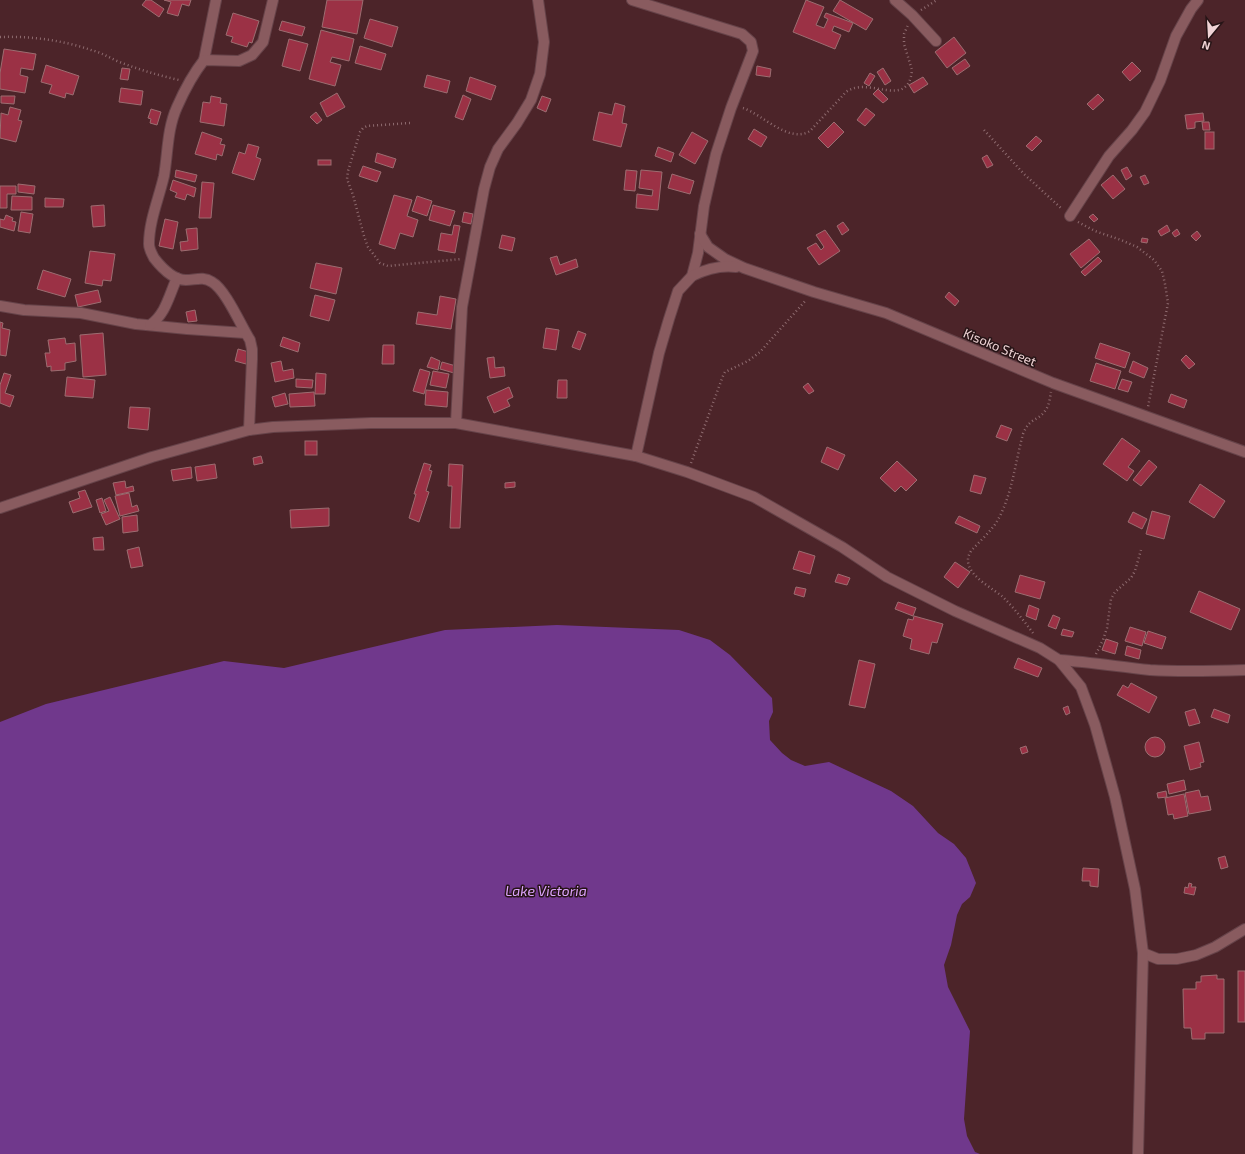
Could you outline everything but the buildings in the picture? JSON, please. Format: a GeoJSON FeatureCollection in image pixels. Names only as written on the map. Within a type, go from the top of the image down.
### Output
{"type":"FeatureCollection","features":[{"type":"Feature","properties":{"kind":"street"},"geometry":{"type":"LineString","coordinates":[[216,0],[204,60],[189,83],[176,108],[168,139],[164,174],[150,230],[149,246],[155,259],[168,272],[177,278],[185,280],[200,278],[213,282],[220,289],[250,340],[252,349],[249,430]]}},
{"type":"Feature","properties":{"kind":"street"},"geometry":{"type":"LineString","coordinates":[[204,60],[239,61],[252,55],[263,42],[273,0]]}},
{"type":"Feature","properties":{"kind":"street"},"geometry":{"type":"LineString","coordinates":[[456,423],[462,307],[484,189],[490,167],[498,149],[517,123],[531,100],[540,74],[544,42],[538,0]]}},
{"type":"Feature","properties":{"kind":"street"},"geometry":{"type":"LineString","coordinates":[[632,0],[727,28],[742,34],[751,42],[753,51],[731,108],[716,154],[704,206],[698,253],[692,276],[678,291],[675,298],[659,353],[636,456]]}},
{"type":"Feature","properties":{"kind":"street"},"geometry":{"type":"LineString","coordinates":[[895,0],[912,15],[936,41]]}},
{"type":"Feature","properties":{"kind":"street"},"geometry":{"type":"LineString","coordinates":[[1070,216],[1109,156],[1132,130],[1145,112],[1160,81],[1176,36],[1191,9],[1198,0]]}},
{"type":"Feature","properties":{"kind":"street","name":"Kisoko Street"},"geometry":{"type":"LineString","coordinates":[[700,234],[708,247],[725,259],[744,268],[814,292],[886,313],[1053,383],[1245,452]]}},
{"type":"Feature","properties":{"kind":"street","name":"Kisoko Street"},"geometry":{"type":"LineString","coordinates":[[692,276],[705,270],[725,266],[744,268]]}},
{"type":"Feature","properties":{"kind":"street"},"geometry":{"type":"LineString","coordinates":[[150,325],[161,315],[177,278]]}},
{"type":"Feature","properties":{"kind":"street"},"geometry":{"type":"LineString","coordinates":[[0,306],[24,310],[81,313],[120,322],[245,333]]}},
{"type":"Feature","properties":{"kind":"street"},"geometry":{"type":"LineString","coordinates":[[0,508],[152,457],[249,430],[273,427],[371,423],[456,423],[636,456],[687,472],[754,497],[842,547],[887,577],[955,611],[1040,648],[1060,660],[1081,687],[1095,725],[1116,797],[1135,889],[1143,953],[1138,1154]]}},
{"type":"Feature","properties":{"kind":"street"},"geometry":{"type":"LineString","coordinates":[[1060,660],[1090,662],[1150,670],[1245,670]]}},
{"type":"Feature","properties":{"kind":"street"},"geometry":{"type":"LineString","coordinates":[[1143,953],[1158,958],[1177,959],[1196,955],[1215,947],[1245,929]]}},
{"type":"Feature","properties":{"kind":"path"},"geometry":{"type":"LineString","coordinates":[[731,108],[742,108],[749,110],[767,122],[784,130],[798,134],[805,134],[810,131],[851,88],[876,87],[891,91],[898,91],[904,88],[908,82],[912,70],[904,39],[912,15],[937,0]]}},
{"type":"Feature","properties":{"kind":"path"},"geometry":{"type":"LineString","coordinates":[[0,37],[27,37],[73,44],[93,50],[158,75],[189,83]]}},
{"type":"Feature","properties":{"kind":"path"},"geometry":{"type":"LineString","coordinates":[[410,123],[365,127],[360,132],[347,176],[354,195],[368,247],[380,262],[388,266],[472,258]]}},
{"type":"Feature","properties":{"kind":"path"},"geometry":{"type":"LineString","coordinates":[[984,130],[1024,174],[1082,226],[1137,247],[1154,260],[1162,271],[1168,303],[1146,417]]}},
{"type":"Feature","properties":{"kind":"path"},"geometry":{"type":"LineString","coordinates":[[687,472],[725,372],[748,361],[760,352],[814,292]]}},
{"type":"Feature","properties":{"kind":"path"},"geometry":{"type":"LineString","coordinates":[[1040,648],[1033,632],[1020,616],[1004,598],[975,574],[969,567],[968,556],[995,524],[1002,511],[1009,490],[1023,434],[1031,421],[1046,410],[1053,383]]}},
{"type":"Feature","properties":{"kind":"path"},"geometry":{"type":"LineString","coordinates":[[1090,662],[1103,640],[1107,628],[1111,599],[1115,592],[1131,578],[1135,571],[1141,550]]}},
{"type":"Feature","properties":{"kind":"water","name":"Lake Victoria"},"geometry":{"type":"Polygon","coordinates":[[[557,625],[679,630],[710,640],[730,655],[772,698],[773,712],[769,721],[770,740],[782,753],[791,760],[805,766],[829,762],[891,791],[913,806],[938,833],[954,844],[966,858],[976,883],[970,897],[962,904],[957,915],[951,945],[944,965],[948,987],[970,1031],[964,1119],[967,1136],[975,1152],[980,1154],[0,1154],[0,722],[46,704],[224,661],[284,668],[445,630],[557,625]]]}}]}
